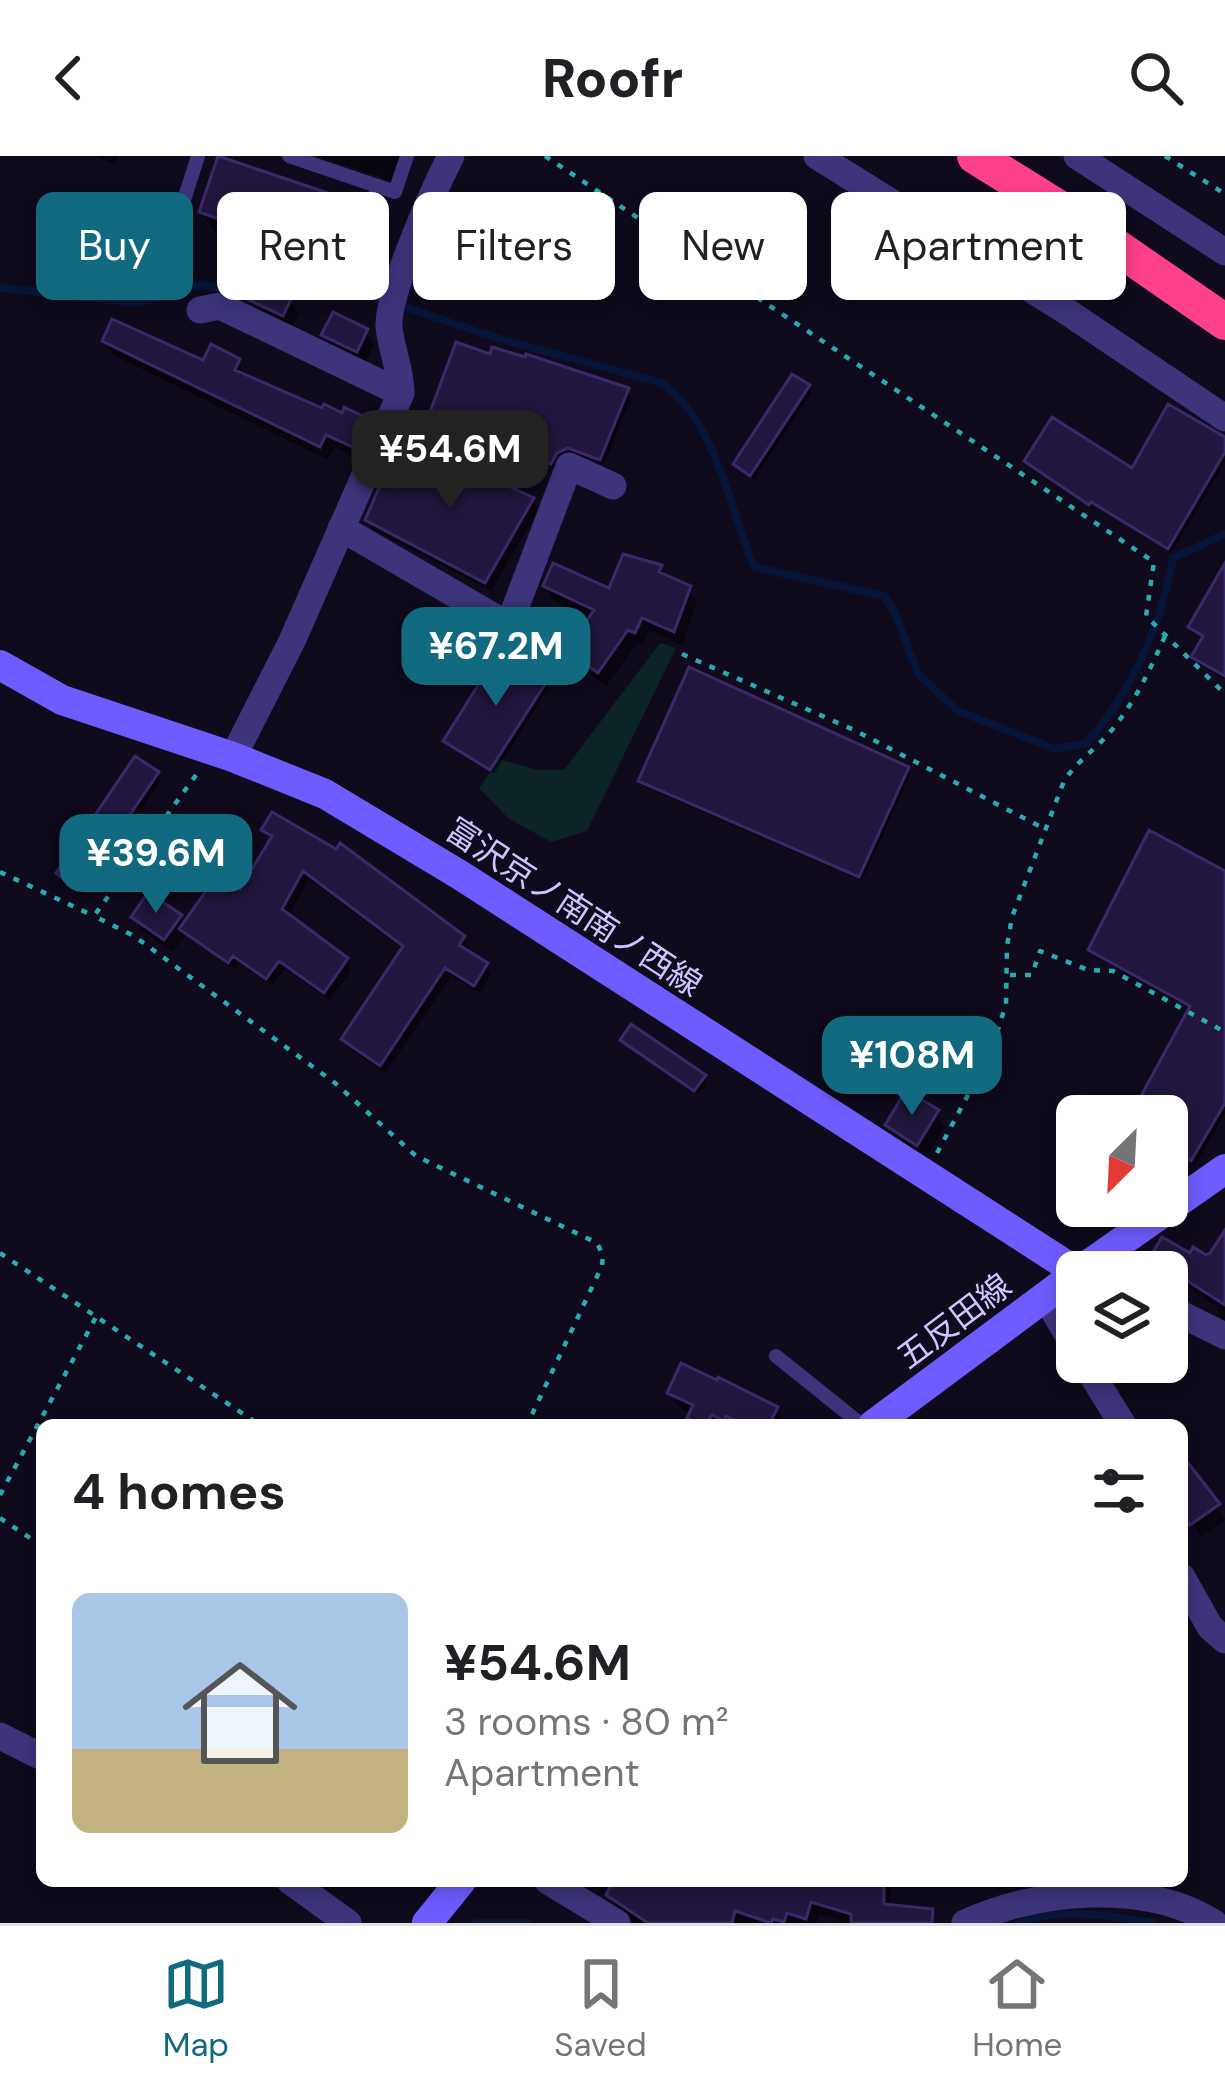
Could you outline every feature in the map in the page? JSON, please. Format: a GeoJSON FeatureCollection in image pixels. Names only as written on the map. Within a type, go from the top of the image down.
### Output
{"type":"FeatureCollection","features":[{"type":"Feature","properties":{"kind":"highway"},"geometry":{"type":"LineString","coordinates":[[975,156],[1225,322]]}},
{"type":"Feature","properties":{"kind":"street"},"geometry":{"type":"LineString","coordinates":[[223,754],[292,640],[401,393],[400,368],[388,325],[425,207],[451,156]]}},
{"type":"Feature","properties":{"kind":"street"},"geometry":{"type":"LineString","coordinates":[[817,156],[1066,311],[1225,418]]}},
{"type":"Feature","properties":{"kind":"street"},"geometry":{"type":"LineString","coordinates":[[1077,156],[1225,252]]}},
{"type":"Feature","properties":{"kind":"street"},"geometry":{"type":"LineString","coordinates":[[200,310],[220,306],[256,337],[401,393]]}},
{"type":"Feature","properties":{"kind":"street"},"geometry":{"type":"LineString","coordinates":[[341,528],[501,621],[513,614],[569,466],[613,486]]}},
{"type":"Feature","properties":{"kind":"street","name":"富沢京ノ南南ノ西線"},"geometry":{"type":"LineString","coordinates":[[0,665],[62,700],[325,794],[1056,1254]]}},
{"type":"Feature","properties":{"kind":"street","name":"五反田線"},"geometry":{"type":"LineString","coordinates":[[1111,1251],[1225,1169]]}},
{"type":"Feature","properties":{"kind":"street","name":"五反田線"},"geometry":{"type":"LineString","coordinates":[[881,1419],[1056,1291]]}},
{"type":"Feature","properties":{"kind":"street"},"geometry":{"type":"LineString","coordinates":[[1046,1298],[1056,1315]]}},
{"type":"Feature","properties":{"kind":"street"},"geometry":{"type":"LineString","coordinates":[[1188,1318],[1225,1336]]}},
{"type":"Feature","properties":{"kind":"street"},"geometry":{"type":"LineString","coordinates":[[1097,1383],[1119,1419]]}},
{"type":"Feature","properties":{"kind":"street"},"geometry":{"type":"LineString","coordinates":[[1188,1588],[1210,1627],[1225,1640]]}},
{"type":"Feature","properties":{"kind":"street"},"geometry":{"type":"LineString","coordinates":[[0,1736],[36,1753]]}},
{"type":"Feature","properties":{"kind":"street"},"geometry":{"type":"LineString","coordinates":[[298,1887],[348,1923]]}},
{"type":"Feature","properties":{"kind":"street"},"geometry":{"type":"LineString","coordinates":[[427,1923],[456,1887]]}},
{"type":"Feature","properties":{"kind":"street"},"geometry":{"type":"LineString","coordinates":[[558,1887],[617,1923]]}},
{"type":"Feature","properties":{"kind":"street"},"geometry":{"type":"LineString","coordinates":[[965,1923],[998,1908],[1095,1895],[1216,1913]]}},
{"type":"Feature","properties":{"kind":"lane"},"geometry":{"type":"LineString","coordinates":[[187,192],[198,156]]}},
{"type":"Feature","properties":{"kind":"lane"},"geometry":{"type":"LineString","coordinates":[[290,156],[395,192],[407,156]]}},
{"type":"Feature","properties":{"kind":"lane"},"geometry":{"type":"LineString","coordinates":[[376,192],[378,186]]}},
{"type":"Feature","properties":{"kind":"lane"},"geometry":{"type":"LineString","coordinates":[[776,1356],[855,1419]]}},
{"type":"Feature","properties":{"kind":"path"},"geometry":{"type":"LineString","coordinates":[[545,156],[1154,562],[1146,616],[1225,694]]}},
{"type":"Feature","properties":{"kind":"path"},"geometry":{"type":"LineString","coordinates":[[1165,156],[1225,194]]}},
{"type":"Feature","properties":{"kind":"path"},"geometry":{"type":"LineString","coordinates":[[925,1173],[991,1052],[1006,1004],[1012,917],[1045,830],[1074,766],[1127,710],[1166,635]]}},
{"type":"Feature","properties":{"kind":"path"},"geometry":{"type":"LineString","coordinates":[[682,654],[854,730],[1045,830]]}},
{"type":"Feature","properties":{"kind":"path"},"geometry":{"type":"LineString","coordinates":[[94,916],[223,754]]}},
{"type":"Feature","properties":{"kind":"path"},"geometry":{"type":"LineString","coordinates":[[0,872],[134,936],[335,1083],[416,1156],[597,1243],[602,1266],[529,1419]]}},
{"type":"Feature","properties":{"kind":"path"},"geometry":{"type":"LineString","coordinates":[[1008,975],[1032,974],[1040,951],[1088,970],[1113,970],[1222,1031],[1225,1019]]}},
{"type":"Feature","properties":{"kind":"path"},"geometry":{"type":"LineString","coordinates":[[0,1253],[251,1419]]}},
{"type":"Feature","properties":{"kind":"path"},"geometry":{"type":"LineString","coordinates":[[41,1419],[96,1317]]}},
{"type":"Feature","properties":{"kind":"path"},"geometry":{"type":"LineString","coordinates":[[0,1496],[36,1429]]}},
{"type":"Feature","properties":{"kind":"path"},"geometry":{"type":"LineString","coordinates":[[0,1518],[36,1542]]}},
{"type":"Feature","properties":{"kind":"green space"},"geometry":{"type":"Polygon","coordinates":[[[660,643],[676,648],[587,831],[551,842],[508,818],[479,788],[499,759],[538,770],[564,770],[660,643]]]}},
{"type":"Feature","properties":{"kind":"building"},"geometry":{"type":"Polygon","coordinates":[[[218,156],[325,192],[217,192],[217,218],[199,212],[218,156]]]}},
{"type":"Feature","properties":{"kind":"building"},"geometry":{"type":"Polygon","coordinates":[[[249,300],[291,300],[283,316],[249,300]]]}},
{"type":"Feature","properties":{"kind":"building"},"geometry":{"type":"Polygon","coordinates":[[[333,312],[368,329],[357,352],[321,335],[333,312]]]}},
{"type":"Feature","properties":{"kind":"building"},"geometry":{"type":"Polygon","coordinates":[[[112,319],[203,360],[211,344],[240,359],[235,370],[322,408],[324,404],[342,413],[344,407],[369,419],[355,448],[326,435],[320,447],[102,341],[112,319]]]}},
{"type":"Feature","properties":{"kind":"building"},"geometry":{"type":"Polygon","coordinates":[[[456,342],[490,354],[492,347],[526,354],[629,388],[600,460],[568,448],[557,453],[551,464],[429,415],[456,342]]]}},
{"type":"Feature","properties":{"kind":"building"},"geometry":{"type":"Polygon","coordinates":[[[792,374],[810,385],[750,476],[733,464],[792,374]]]}},
{"type":"Feature","properties":{"kind":"building"},"geometry":{"type":"Polygon","coordinates":[[[1168,404],[1225,437],[1225,452],[1168,549],[1089,505],[1024,461],[1052,417],[1132,468],[1168,404]]]}},
{"type":"Feature","properties":{"kind":"building"},"geometry":{"type":"Polygon","coordinates":[[[416,443],[534,498],[485,583],[365,520],[382,481],[394,487],[416,443]]]}},
{"type":"Feature","properties":{"kind":"building"},"geometry":{"type":"Polygon","coordinates":[[[623,554],[662,565],[659,572],[691,586],[674,632],[642,618],[635,633],[628,630],[598,673],[566,651],[594,610],[543,586],[553,563],[609,588],[623,554]]]}},
{"type":"Feature","properties":{"kind":"building"},"geometry":{"type":"Polygon","coordinates":[[[1225,563],[1225,676],[1191,657],[1203,636],[1188,627],[1225,563]]]}},
{"type":"Feature","properties":{"kind":"building"},"geometry":{"type":"Polygon","coordinates":[[[501,649],[549,678],[490,770],[443,741],[501,649]]]}},
{"type":"Feature","properties":{"kind":"building"},"geometry":{"type":"Polygon","coordinates":[[[689,667],[909,767],[859,877],[638,781],[689,667]]]}},
{"type":"Feature","properties":{"kind":"building"},"geometry":{"type":"Polygon","coordinates":[[[135,756],[159,772],[78,891],[56,873],[135,756]]]}},
{"type":"Feature","properties":{"kind":"building"},"geometry":{"type":"Polygon","coordinates":[[[272,812],[336,849],[340,843],[465,936],[459,945],[488,963],[474,986],[445,968],[380,1066],[341,1039],[403,946],[303,871],[282,909],[348,958],[324,993],[279,961],[266,979],[233,956],[228,963],[179,929],[218,874],[240,889],[272,836],[261,830],[272,812]]]}},
{"type":"Feature","properties":{"kind":"building"},"geometry":{"type":"Polygon","coordinates":[[[1149,830],[1225,871],[1225,1103],[1191,1161],[1188,1095],[1141,1095],[1190,1006],[1088,950],[1149,830]]]}},
{"type":"Feature","properties":{"kind":"building"},"geometry":{"type":"Polygon","coordinates":[[[148,892],[182,915],[164,940],[131,917],[148,892]]]}},
{"type":"Feature","properties":{"kind":"building"},"geometry":{"type":"Polygon","coordinates":[[[631,1024],[706,1075],[694,1091],[620,1040],[631,1024]]]}},
{"type":"Feature","properties":{"kind":"building"},"geometry":{"type":"Polygon","coordinates":[[[906,1090],[939,1110],[917,1146],[885,1125],[906,1090]]]}},
{"type":"Feature","properties":{"kind":"building"},"geometry":{"type":"Polygon","coordinates":[[[1225,1230],[1225,1305],[1188,1281],[1188,1252],[1193,1247],[1210,1253],[1225,1230]]]}},
{"type":"Feature","properties":{"kind":"building"},"geometry":{"type":"Polygon","coordinates":[[[1162,1237],[1186,1251],[1154,1251],[1162,1237]]]}},
{"type":"Feature","properties":{"kind":"building"},"geometry":{"type":"Polygon","coordinates":[[[681,1363],[778,1407],[772,1419],[712,1415],[689,1419],[693,1405],[667,1393],[681,1363]]]}},
{"type":"Feature","properties":{"kind":"building"},"geometry":{"type":"Polygon","coordinates":[[[1188,1463],[1220,1504],[1188,1522],[1188,1463]]]}},
{"type":"Feature","properties":{"kind":"building"},"geometry":{"type":"Polygon","coordinates":[[[610,1887],[884,1887],[884,1904],[933,1909],[932,1923],[851,1923],[851,1914],[811,1902],[806,1919],[787,1913],[784,1922],[773,1919],[771,1923],[735,1911],[732,1923],[648,1923],[606,1895],[610,1887]]]}},
{"type":"Feature","properties":{"kind":"waterway"},"geometry":{"type":"LineString","coordinates":[[0,288],[138,303],[199,285],[226,288],[260,253],[292,274],[384,301]]}},
{"type":"Feature","properties":{"kind":"waterway"},"geometry":{"type":"LineString","coordinates":[[404,307],[662,383],[681,400],[709,443],[754,567],[884,596],[918,674],[958,711],[1055,749],[1086,743],[1118,702],[1143,657],[1173,558],[1225,534]]}},
{"type":"Feature","properties":{"kind":"waterway"},"geometry":{"type":"LineString","coordinates":[[1019,1923],[1068,1914],[1154,1923]]}},
{"type":"Feature","properties":{"kind":"waterway"},"geometry":{"type":"LineString","coordinates":[[475,1923],[529,1923]]}}]}
